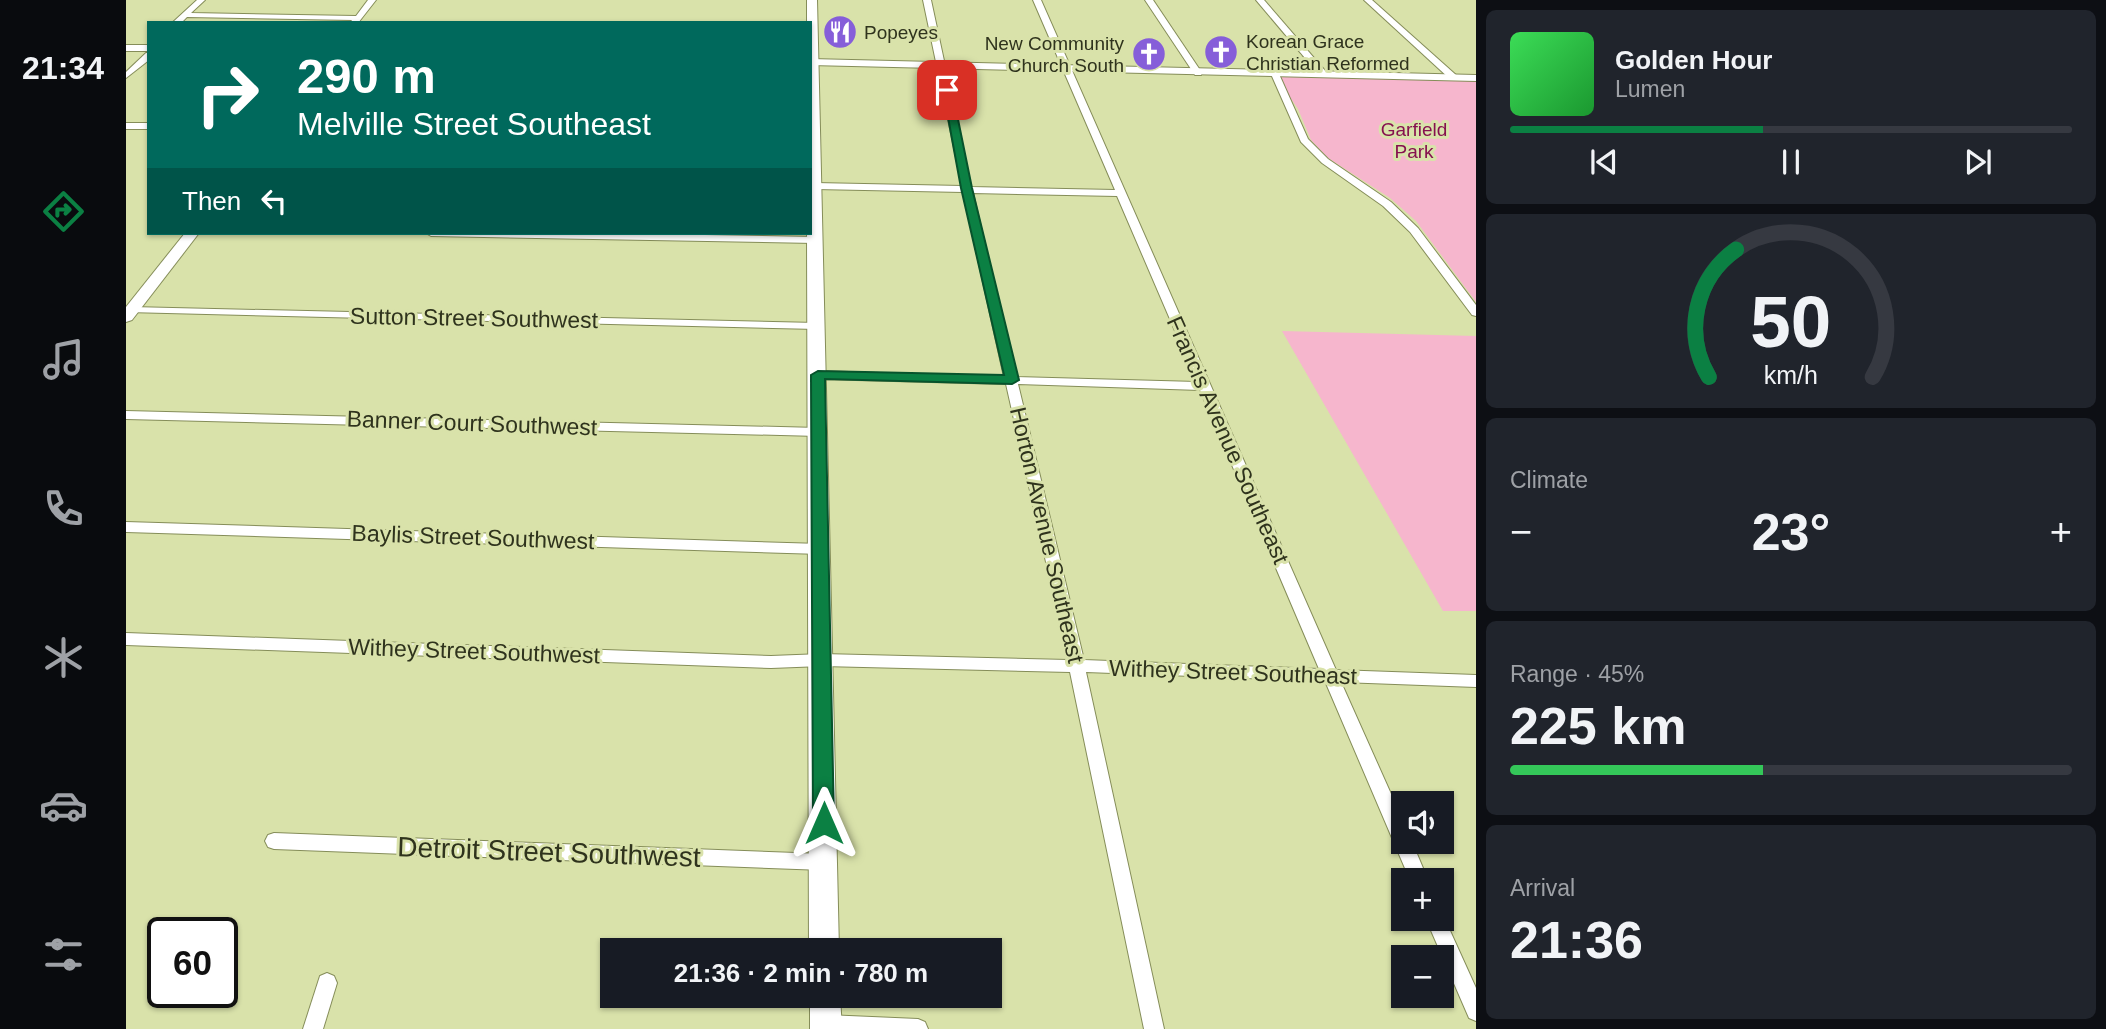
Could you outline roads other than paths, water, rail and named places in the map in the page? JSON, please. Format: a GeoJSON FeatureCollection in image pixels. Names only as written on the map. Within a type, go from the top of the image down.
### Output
{"type":"FeatureCollection","features":[{"type":"Feature","properties":{"kind":"main road"},"geometry":{"type":"LineString","coordinates":[[811,21],[812,0]]}},
{"type":"Feature","properties":{"kind":"main road"},"geometry":{"type":"LineString","coordinates":[[126,48],[147,49]]}},
{"type":"Feature","properties":{"kind":"main road"},"geometry":{"type":"LineString","coordinates":[[824,938],[821,549],[812,62],[1476,78]]}},
{"type":"Feature","properties":{"kind":"main road"},"geometry":{"type":"LineString","coordinates":[[129,314],[190,235]]}},
{"type":"Feature","properties":{"kind":"street"},"geometry":{"type":"LineString","coordinates":[[178,21],[201,0]]}},
{"type":"Feature","properties":{"kind":"street"},"geometry":{"type":"LineString","coordinates":[[185,15],[356,20],[372,0]]}},
{"type":"Feature","properties":{"kind":"street","name":"Horton Avenue Southeast"},"geometry":{"type":"LineString","coordinates":[[927,0],[967,188],[1077,666],[1154,1029]]}},
{"type":"Feature","properties":{"kind":"street","name":"Francis Avenue Southeast"},"geometry":{"type":"LineString","coordinates":[[1037,0],[1414,868]]}},
{"type":"Feature","properties":{"kind":"street"},"geometry":{"type":"LineString","coordinates":[[1149,0],[1198,72]]}},
{"type":"Feature","properties":{"kind":"street"},"geometry":{"type":"LineString","coordinates":[[1260,0],[1324,75]]}},
{"type":"Feature","properties":{"kind":"street"},"geometry":{"type":"LineString","coordinates":[[1368,0],[1452,77]]}},
{"type":"Feature","properties":{"kind":"street"},"geometry":{"type":"LineString","coordinates":[[126,76],[147,50]]}},
{"type":"Feature","properties":{"kind":"street"},"geometry":{"type":"LineString","coordinates":[[1275,74],[1304,140],[1325,162],[1387,204],[1414,230],[1476,313]]}},
{"type":"Feature","properties":{"kind":"street"},"geometry":{"type":"LineString","coordinates":[[126,126],[147,127]]}},
{"type":"Feature","properties":{"kind":"street"},"geometry":{"type":"LineString","coordinates":[[813,177],[967,188],[1121,193]]}},
{"type":"Feature","properties":{"kind":"street"},"geometry":{"type":"LineString","coordinates":[[541,235],[815,240]]}},
{"type":"Feature","properties":{"kind":"street","name":"Sutton Street Southwest"},"geometry":{"type":"LineString","coordinates":[[129,314],[817,326]]}},
{"type":"Feature","properties":{"kind":"street"},"geometry":{"type":"LineString","coordinates":[[818,375],[1204,386]]}},
{"type":"Feature","properties":{"kind":"street","name":"Banner Court Southwest"},"geometry":{"type":"LineString","coordinates":[[126,415],[818,432]]}},
{"type":"Feature","properties":{"kind":"street","name":"Baylis Street Southwest"},"geometry":{"type":"LineString","coordinates":[[126,527],[821,549]]}},
{"type":"Feature","properties":{"kind":"street","name":"Withey Street Southwest"},"geometry":{"type":"LineString","coordinates":[[126,639],[771,662],[822,660]]}},
{"type":"Feature","properties":{"kind":"street","name":"Withey Street Southeast"},"geometry":{"type":"LineString","coordinates":[[822,660],[1077,666],[1476,681]]}},
{"type":"Feature","properties":{"kind":"street","name":"Detroit Street Southwest"},"geometry":{"type":"LineString","coordinates":[[274,841],[824,862]]}},
{"type":"Feature","properties":{"kind":"street"},"geometry":{"type":"LineString","coordinates":[[1441,931],[1476,1011]]}},
{"type":"Feature","properties":{"kind":"street"},"geometry":{"type":"LineString","coordinates":[[313,1029],[327,983]]}},
{"type":"Feature","properties":{"kind":"street"},"geometry":{"type":"LineString","coordinates":[[826,1017],[918,1029]]}},
{"type":"Feature","properties":{"kind":"place","name":"Popeyes"},"geometry":{"type":"Point","coordinates":[840,32]}},
{"type":"Feature","properties":{"kind":"place","name":"Korean Grace Christian Reformed"},"geometry":{"type":"Point","coordinates":[1221,52]}},
{"type":"Feature","properties":{"kind":"place","name":"New Community Church South"},"geometry":{"type":"Point","coordinates":[1149,54]}},
{"type":"Feature","properties":{"kind":"park label","name":"Garfield Park"},"geometry":{"type":"Point","coordinates":[1414,140]}}]}
